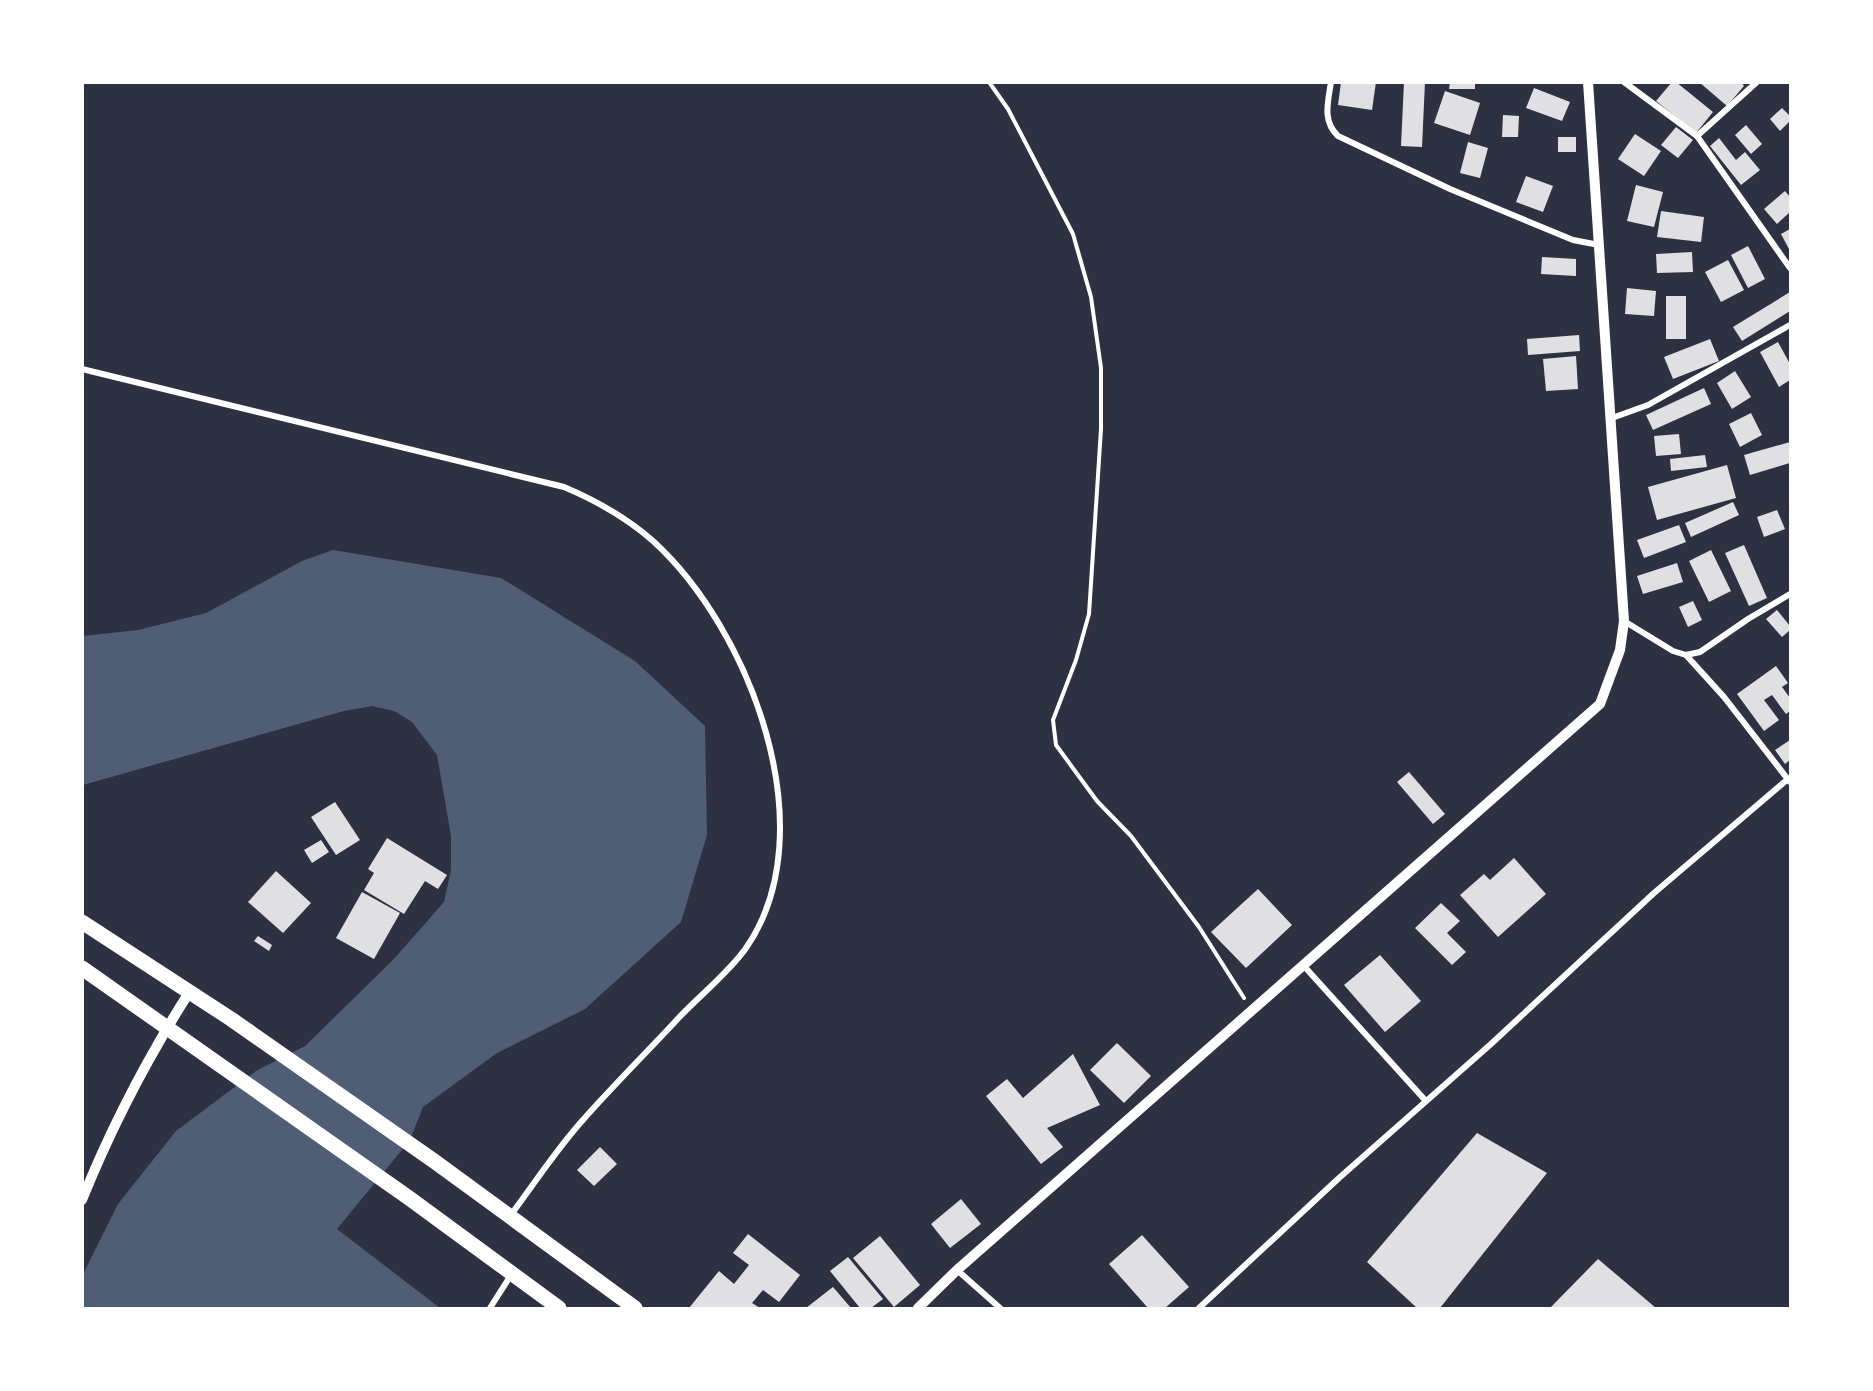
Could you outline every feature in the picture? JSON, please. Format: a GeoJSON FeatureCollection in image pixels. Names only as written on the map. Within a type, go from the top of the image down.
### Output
{"type":"FeatureCollection","features":[{"type":"Feature","properties":{"kind":"main road"},"geometry":{"type":"LineString","coordinates":[[82,922],[231,1019],[434,1161],[508,1218],[635,1308]]}},
{"type":"Feature","properties":{"kind":"main road"},"geometry":{"type":"LineString","coordinates":[[82,968],[409,1198],[559,1308]]}},
{"type":"Feature","properties":{"kind":"street"},"geometry":{"type":"LineString","coordinates":[[1331,82],[1327,108],[1331,129],[1338,136],[1450,189],[1573,240],[1599,245]]}},
{"type":"Feature","properties":{"kind":"street"},"geometry":{"type":"LineString","coordinates":[[918,1308],[957,1270],[1600,704],[1620,650],[1624,621],[1588,82]]}},
{"type":"Feature","properties":{"kind":"street"},"geometry":{"type":"LineString","coordinates":[[1624,82],[1696,136],[1791,268]]}},
{"type":"Feature","properties":{"kind":"street"},"geometry":{"type":"LineString","coordinates":[[1696,136],[1757,82]]}},
{"type":"Feature","properties":{"kind":"street"},"geometry":{"type":"LineString","coordinates":[[1612,418],[1648,405],[1791,325]]}},
{"type":"Feature","properties":{"kind":"street"},"geometry":{"type":"LineString","coordinates":[[82,369],[564,487],[597,501],[630,521],[655,543],[715,617],[740,659],[758,702],[775,781],[779,863],[765,912],[746,949],[581,1122],[508,1218]]}},
{"type":"Feature","properties":{"kind":"street"},"geometry":{"type":"LineString","coordinates":[[1624,621],[1673,651],[1686,655],[1700,652],[1748,619],[1791,594]]}},
{"type":"Feature","properties":{"kind":"street"},"geometry":{"type":"LineString","coordinates":[[1199,1308],[1654,893],[1789,781],[1724,697],[1686,655]]}},
{"type":"Feature","properties":{"kind":"street"},"geometry":{"type":"LineString","coordinates":[[1303,966],[1425,1100]]}},
{"type":"Feature","properties":{"kind":"street"},"geometry":{"type":"LineString","coordinates":[[82,1200],[100,1155],[167,1027],[190,991]]}},
{"type":"Feature","properties":{"kind":"street"},"geometry":{"type":"LineString","coordinates":[[957,1270],[1000,1308]]}},
{"type":"Feature","properties":{"kind":"street"},"geometry":{"type":"LineString","coordinates":[[490,1308],[512,1274]]}},
{"type":"Feature","properties":{"kind":"path"},"geometry":{"type":"LineString","coordinates":[[989,82],[1008,109],[1073,234],[1091,297],[1101,368],[1101,429],[1089,614],[1076,660],[1053,720],[1056,745],[1073,772],[1131,836],[1199,927],[1236,982],[1251,1011]]}},
{"type":"Feature","properties":{"kind":"water"},"geometry":{"type":"Polygon","coordinates":[[[333,550],[501,578],[635,661],[705,726],[707,835],[681,922],[585,1009],[497,1053],[423,1107],[410,1140],[337,1229],[440,1308],[82,1308],[83,1274],[118,1204],[176,1131],[256,1071],[305,1046],[393,960],[444,902],[451,870],[451,836],[437,755],[412,722],[394,711],[372,706],[344,711],[83,785],[83,636],[138,630],[206,613],[302,561],[333,550]]]}},
{"type":"Feature","properties":{"kind":"building"},"geometry":{"type":"Polygon","coordinates":[[[1341,82],[1376,82],[1372,110],[1338,105],[1341,82]]]}},
{"type":"Feature","properties":{"kind":"building"},"geometry":{"type":"Polygon","coordinates":[[[1404,82],[1425,82],[1422,147],[1401,146],[1404,82]]]}},
{"type":"Feature","properties":{"kind":"building"},"geometry":{"type":"Polygon","coordinates":[[[1450,82],[1475,82],[1475,89],[1449,89],[1450,82]]]}},
{"type":"Feature","properties":{"kind":"building"},"geometry":{"type":"Polygon","coordinates":[[[1672,82],[1676,82],[1713,112],[1696,133],[1656,101],[1672,82]]]}},
{"type":"Feature","properties":{"kind":"building"},"geometry":{"type":"Polygon","coordinates":[[[1699,82],[1741,82],[1744,86],[1727,106],[1699,82]]]}},
{"type":"Feature","properties":{"kind":"building"},"geometry":{"type":"Polygon","coordinates":[[[1534,88],[1570,102],[1562,121],[1526,108],[1534,88]]]}},
{"type":"Feature","properties":{"kind":"building"},"geometry":{"type":"Polygon","coordinates":[[[1445,91],[1480,103],[1470,135],[1434,123],[1445,91]]]}},
{"type":"Feature","properties":{"kind":"building"},"geometry":{"type":"Polygon","coordinates":[[[1782,108],[1790,116],[1790,121],[1780,131],[1770,119],[1782,108]]]}},
{"type":"Feature","properties":{"kind":"building"},"geometry":{"type":"Polygon","coordinates":[[[1503,115],[1519,116],[1518,137],[1502,137],[1503,115]]]}},
{"type":"Feature","properties":{"kind":"building"},"geometry":{"type":"Polygon","coordinates":[[[1746,125],[1762,144],[1751,154],[1735,135],[1746,125]]]}},
{"type":"Feature","properties":{"kind":"building"},"geometry":{"type":"Polygon","coordinates":[[[1676,127],[1693,140],[1678,158],[1661,145],[1676,127]]]}},
{"type":"Feature","properties":{"kind":"building"},"geometry":{"type":"Polygon","coordinates":[[[1635,134],[1661,151],[1644,176],[1618,159],[1635,134]]]}},
{"type":"Feature","properties":{"kind":"building"},"geometry":{"type":"Polygon","coordinates":[[[1558,137],[1576,137],[1576,152],[1558,152],[1558,137]]]}},
{"type":"Feature","properties":{"kind":"building"},"geometry":{"type":"Polygon","coordinates":[[[1719,138],[1736,160],[1745,152],[1760,170],[1741,185],[1710,146],[1719,138]]]}},
{"type":"Feature","properties":{"kind":"building"},"geometry":{"type":"Polygon","coordinates":[[[1468,142],[1488,148],[1480,178],[1460,173],[1468,142]]]}},
{"type":"Feature","properties":{"kind":"building"},"geometry":{"type":"Polygon","coordinates":[[[1526,176],[1553,186],[1543,212],[1516,202],[1526,176]]]}},
{"type":"Feature","properties":{"kind":"building"},"geometry":{"type":"Polygon","coordinates":[[[1636,185],[1663,192],[1654,227],[1627,221],[1636,185]]]}},
{"type":"Feature","properties":{"kind":"building"},"geometry":{"type":"Polygon","coordinates":[[[1785,191],[1790,197],[1790,212],[1777,224],[1764,209],[1785,191]]]}},
{"type":"Feature","properties":{"kind":"building"},"geometry":{"type":"Polygon","coordinates":[[[1661,211],[1704,217],[1701,242],[1657,237],[1661,211]]]}},
{"type":"Feature","properties":{"kind":"building"},"geometry":{"type":"Polygon","coordinates":[[[1790,229],[1790,251],[1781,234],[1790,229]]]}},
{"type":"Feature","properties":{"kind":"building"},"geometry":{"type":"Polygon","coordinates":[[[1748,246],[1765,279],[1748,288],[1731,255],[1748,246]]]}},
{"type":"Feature","properties":{"kind":"building"},"geometry":{"type":"Polygon","coordinates":[[[1692,252],[1693,272],[1657,273],[1656,254],[1692,252]]]}},
{"type":"Feature","properties":{"kind":"building"},"geometry":{"type":"Polygon","coordinates":[[[1542,257],[1576,259],[1576,276],[1541,274],[1542,257]]]}},
{"type":"Feature","properties":{"kind":"building"},"geometry":{"type":"Polygon","coordinates":[[[1728,260],[1744,290],[1721,302],[1705,272],[1728,260]]]}},
{"type":"Feature","properties":{"kind":"building"},"geometry":{"type":"Polygon","coordinates":[[[1627,288],[1656,291],[1654,316],[1625,314],[1627,288]]]}},
{"type":"Feature","properties":{"kind":"building"},"geometry":{"type":"Polygon","coordinates":[[[1790,292],[1790,311],[1742,341],[1733,327],[1790,292]]]}},
{"type":"Feature","properties":{"kind":"building"},"geometry":{"type":"Polygon","coordinates":[[[1666,296],[1686,296],[1686,339],[1666,339],[1666,296]]]}},
{"type":"Feature","properties":{"kind":"building"},"geometry":{"type":"Polygon","coordinates":[[[1579,335],[1580,351],[1528,355],[1527,339],[1579,335]]]}},
{"type":"Feature","properties":{"kind":"building"},"geometry":{"type":"Polygon","coordinates":[[[1710,339],[1719,361],[1673,379],[1664,357],[1710,339]]]}},
{"type":"Feature","properties":{"kind":"building"},"geometry":{"type":"Polygon","coordinates":[[[1778,342],[1790,364],[1790,380],[1779,387],[1760,352],[1778,342]]]}},
{"type":"Feature","properties":{"kind":"building"},"geometry":{"type":"Polygon","coordinates":[[[1576,356],[1578,389],[1546,391],[1543,359],[1576,356]]]}},
{"type":"Feature","properties":{"kind":"building"},"geometry":{"type":"Polygon","coordinates":[[[1735,371],[1751,397],[1732,409],[1717,383],[1735,371]]]}},
{"type":"Feature","properties":{"kind":"building"},"geometry":{"type":"Polygon","coordinates":[[[1704,388],[1711,404],[1653,430],[1646,415],[1704,388]]]}},
{"type":"Feature","properties":{"kind":"building"},"geometry":{"type":"Polygon","coordinates":[[[1751,413],[1762,435],[1740,447],[1729,424],[1751,413]]]}},
{"type":"Feature","properties":{"kind":"building"},"geometry":{"type":"Polygon","coordinates":[[[1679,434],[1681,454],[1656,456],[1654,436],[1679,434]]]}},
{"type":"Feature","properties":{"kind":"building"},"geometry":{"type":"Polygon","coordinates":[[[1790,442],[1790,463],[1750,475],[1744,455],[1790,442]]]}},
{"type":"Feature","properties":{"kind":"building"},"geometry":{"type":"Polygon","coordinates":[[[1705,455],[1707,467],[1671,471],[1670,459],[1705,455]]]}},
{"type":"Feature","properties":{"kind":"building"},"geometry":{"type":"Polygon","coordinates":[[[1727,465],[1736,498],[1657,520],[1648,487],[1727,465]]]}},
{"type":"Feature","properties":{"kind":"building"},"geometry":{"type":"Polygon","coordinates":[[[1733,502],[1739,515],[1691,537],[1685,523],[1733,502]]]}},
{"type":"Feature","properties":{"kind":"building"},"geometry":{"type":"Polygon","coordinates":[[[1777,510],[1785,529],[1764,537],[1757,517],[1777,510]]]}},
{"type":"Feature","properties":{"kind":"building"},"geometry":{"type":"Polygon","coordinates":[[[1679,525],[1686,542],[1644,558],[1637,540],[1679,525]]]}},
{"type":"Feature","properties":{"kind":"building"},"geometry":{"type":"Polygon","coordinates":[[[1744,545],[1767,598],[1749,606],[1725,553],[1744,545]]]}},
{"type":"Feature","properties":{"kind":"building"},"geometry":{"type":"Polygon","coordinates":[[[1711,550],[1731,591],[1709,602],[1689,561],[1711,550]]]}},
{"type":"Feature","properties":{"kind":"building"},"geometry":{"type":"Polygon","coordinates":[[[1677,563],[1683,582],[1643,594],[1637,576],[1677,563]]]}},
{"type":"Feature","properties":{"kind":"building"},"geometry":{"type":"Polygon","coordinates":[[[1693,601],[1702,620],[1688,627],[1679,607],[1693,601]]]}},
{"type":"Feature","properties":{"kind":"building"},"geometry":{"type":"Polygon","coordinates":[[[1777,610],[1790,626],[1790,630],[1782,637],[1766,619],[1777,610]]]}},
{"type":"Feature","properties":{"kind":"building"},"geometry":{"type":"Polygon","coordinates":[[[1776,666],[1788,683],[1782,687],[1790,698],[1790,711],[1786,714],[1772,695],[1764,700],[1779,720],[1764,731],[1737,694],[1776,666]]]}},
{"type":"Feature","properties":{"kind":"building"},"geometry":{"type":"Polygon","coordinates":[[[1790,740],[1790,760],[1785,764],[1775,750],[1790,740]]]}},
{"type":"Feature","properties":{"kind":"building"},"geometry":{"type":"Polygon","coordinates":[[[1409,772],[1445,814],[1433,824],[1397,782],[1409,772]]]}},
{"type":"Feature","properties":{"kind":"building"},"geometry":{"type":"Polygon","coordinates":[[[335,802],[360,840],[336,855],[311,817],[335,802]]]}},
{"type":"Feature","properties":{"kind":"building"},"geometry":{"type":"Polygon","coordinates":[[[387,838],[447,875],[438,889],[425,881],[404,914],[364,890],[374,873],[368,869],[387,838]]]}},
{"type":"Feature","properties":{"kind":"building"},"geometry":{"type":"Polygon","coordinates":[[[321,840],[329,852],[312,863],[304,850],[321,840]]]}},
{"type":"Feature","properties":{"kind":"building"},"geometry":{"type":"Polygon","coordinates":[[[1514,858],[1546,894],[1498,937],[1460,895],[1484,874],[1490,880],[1514,858]]]}},
{"type":"Feature","properties":{"kind":"building"},"geometry":{"type":"Polygon","coordinates":[[[276,871],[311,903],[283,933],[248,902],[276,871]]]}},
{"type":"Feature","properties":{"kind":"building"},"geometry":{"type":"Polygon","coordinates":[[[1258,889],[1292,925],[1246,968],[1211,932],[1258,889]]]}},
{"type":"Feature","properties":{"kind":"building"},"geometry":{"type":"Polygon","coordinates":[[[362,892],[400,913],[374,959],[336,938],[362,892]]]}},
{"type":"Feature","properties":{"kind":"building"},"geometry":{"type":"Polygon","coordinates":[[[1441,903],[1460,921],[1447,933],[1466,952],[1452,965],[1415,928],[1441,903]]]}},
{"type":"Feature","properties":{"kind":"building"},"geometry":{"type":"Polygon","coordinates":[[[258,936],[272,945],[269,951],[254,941],[258,936]]]}},
{"type":"Feature","properties":{"kind":"building"},"geometry":{"type":"Polygon","coordinates":[[[1380,955],[1421,1001],[1385,1032],[1344,985],[1380,955]]]}},
{"type":"Feature","properties":{"kind":"building"},"geometry":{"type":"Polygon","coordinates":[[[1117,1043],[1151,1076],[1124,1103],[1090,1070],[1117,1043]]]}},
{"type":"Feature","properties":{"kind":"building"},"geometry":{"type":"Polygon","coordinates":[[[1073,1054],[1100,1105],[1047,1128],[1063,1147],[1041,1164],[986,1096],[1007,1079],[1023,1098],[1073,1054]]]}},
{"type":"Feature","properties":{"kind":"building"},"geometry":{"type":"Polygon","coordinates":[[[1477,1133],[1547,1173],[1440,1308],[1417,1308],[1367,1262],[1477,1133]]]}},
{"type":"Feature","properties":{"kind":"building"},"geometry":{"type":"Polygon","coordinates":[[[600,1147],[617,1164],[594,1186],[577,1170],[600,1147]]]}},
{"type":"Feature","properties":{"kind":"building"},"geometry":{"type":"Polygon","coordinates":[[[961,1199],[981,1224],[950,1248],[931,1224],[961,1199]]]}},
{"type":"Feature","properties":{"kind":"building"},"geometry":{"type":"Polygon","coordinates":[[[748,1234],[800,1275],[779,1302],[763,1290],[752,1303],[760,1308],[689,1308],[719,1271],[734,1284],[749,1265],[733,1253],[748,1234]]]}},
{"type":"Feature","properties":{"kind":"building"},"geometry":{"type":"Polygon","coordinates":[[[1142,1235],[1189,1287],[1165,1308],[1148,1308],[1109,1264],[1142,1235]]]}},
{"type":"Feature","properties":{"kind":"building"},"geometry":{"type":"Polygon","coordinates":[[[880,1236],[920,1285],[894,1307],[853,1258],[880,1236]]]}},
{"type":"Feature","properties":{"kind":"building"},"geometry":{"type":"Polygon","coordinates":[[[848,1257],[883,1299],[871,1308],[860,1308],[830,1271],[848,1257]]]}},
{"type":"Feature","properties":{"kind":"building"},"geometry":{"type":"Polygon","coordinates":[[[1598,1259],[1656,1308],[1550,1308],[1598,1259]]]}},
{"type":"Feature","properties":{"kind":"building"},"geometry":{"type":"Polygon","coordinates":[[[833,1287],[851,1308],[806,1308],[833,1287]]]}}]}
